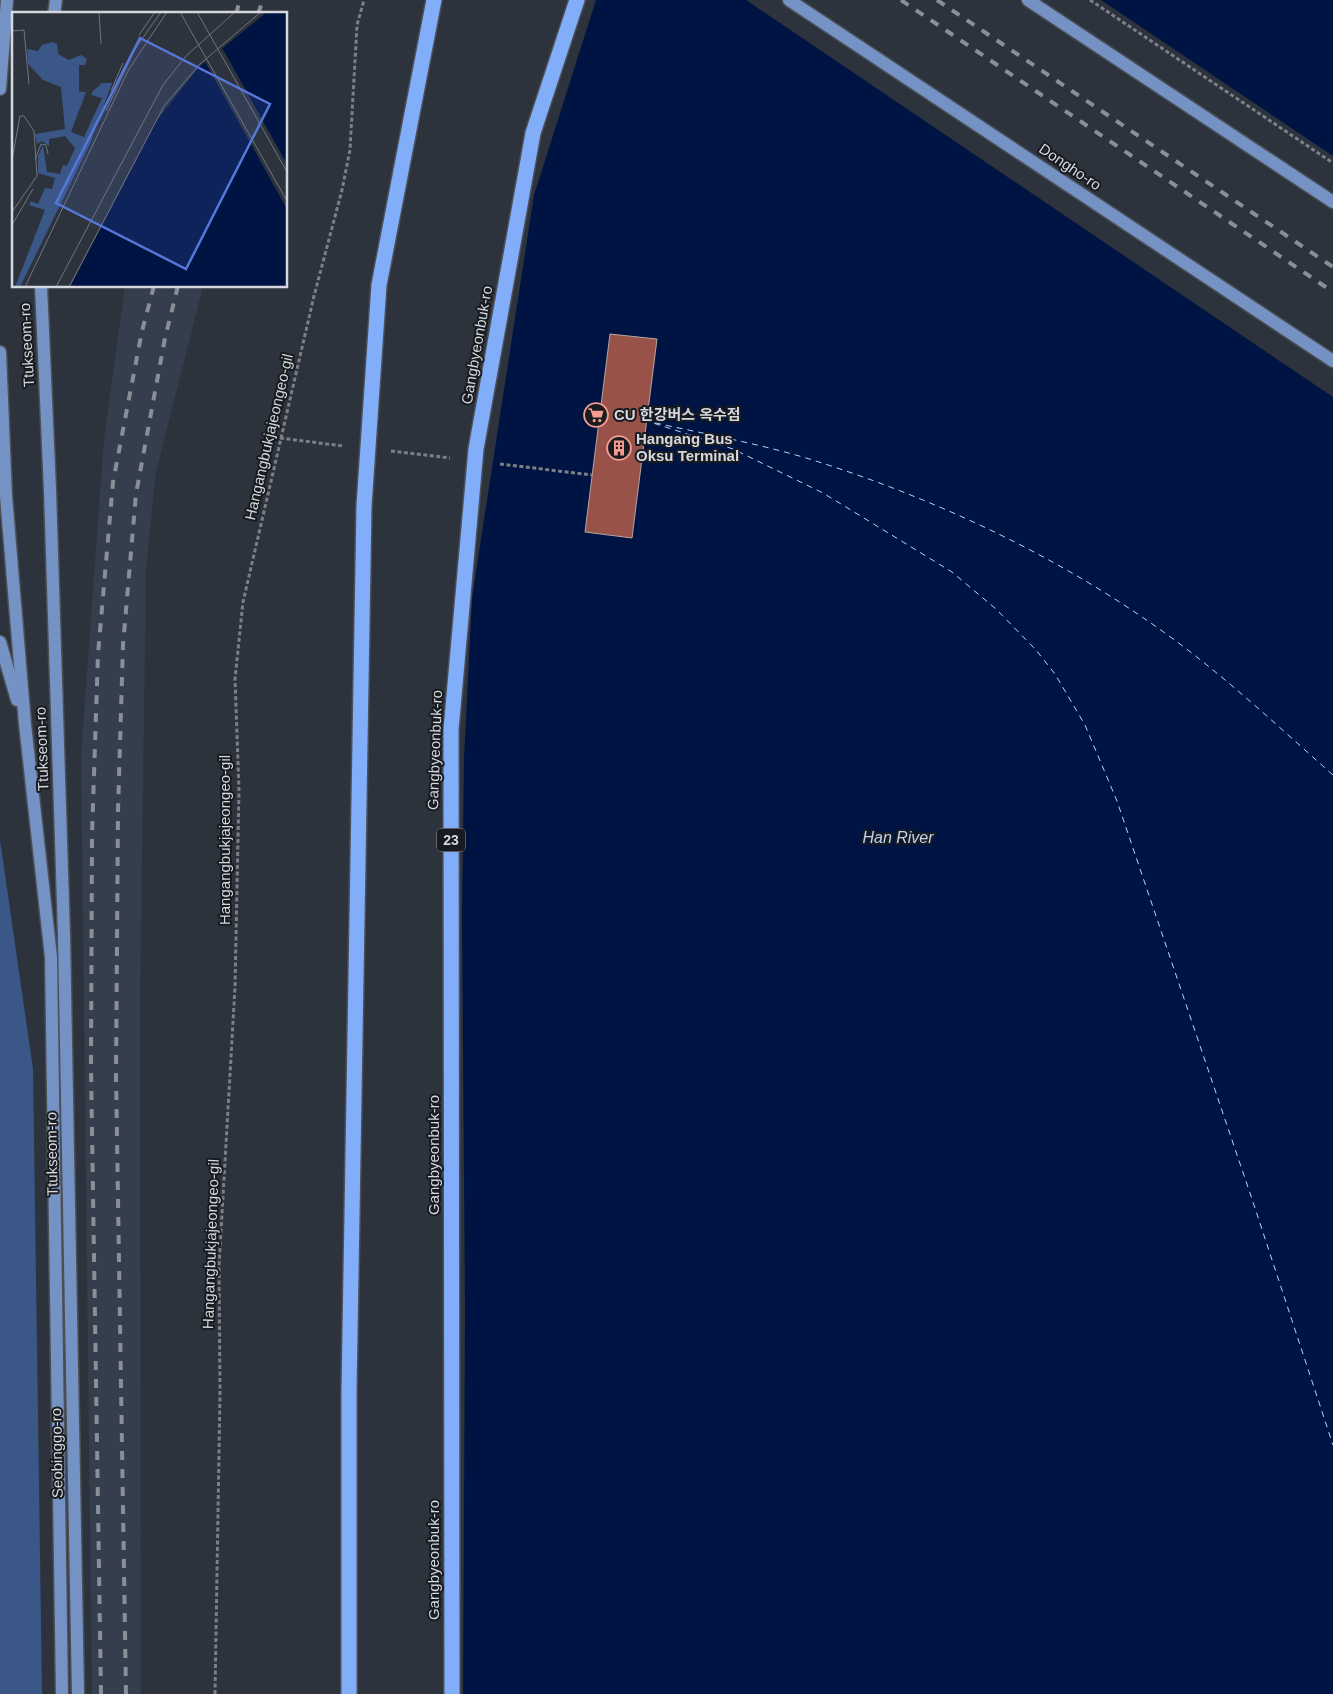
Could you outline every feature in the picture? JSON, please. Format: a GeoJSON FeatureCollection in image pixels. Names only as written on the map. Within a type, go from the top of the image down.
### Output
{"type":"FeatureCollection","features":[{"type":"Feature","properties":{"kind":"highway"},"geometry":{"type":"LineString","coordinates":[[348,1694],[349,1391],[364,506],[379,285],[434,0]]}},
{"type":"Feature","properties":{"kind":"highway","name":"Gangbyeonbuk-ro"},"geometry":{"type":"LineString","coordinates":[[452,1694],[451,730],[476,449],[533,133],[577,0]]}},
{"type":"Feature","properties":{"kind":"main road"},"geometry":{"type":"LineString","coordinates":[[0,89],[8,0]]}},
{"type":"Feature","properties":{"kind":"main road","name":"Dongho-ro"},"geometry":{"type":"LineString","coordinates":[[789,0],[1333,361]]}},
{"type":"Feature","properties":{"kind":"main road"},"geometry":{"type":"LineString","coordinates":[[1028,0],[1333,202]]}},
{"type":"Feature","properties":{"kind":"main road","name":"Ttukseom-ro"},"geometry":{"type":"LineString","coordinates":[[41,288],[57,696],[69,1212]]}},
{"type":"Feature","properties":{"kind":"main road","name":"Ttukseom-ro"},"geometry":{"type":"LineString","coordinates":[[0,352],[6,496],[25,724],[51,957],[56,1212]]}},
{"type":"Feature","properties":{"kind":"main road"},"geometry":{"type":"LineString","coordinates":[[0,642],[25,724]]}},
{"type":"Feature","properties":{"kind":"main road","name":"Seobinggo-ro"},"geometry":{"type":"LineString","coordinates":[[56,1212],[62,1694]]}},
{"type":"Feature","properties":{"kind":"main road","name":"Seobinggo-ro"},"geometry":{"type":"LineString","coordinates":[[69,1212],[78,1694]]}},
{"type":"Feature","properties":{"kind":"path","name":"Hangangbukjajeongeo-gil"},"geometry":{"type":"LineString","coordinates":[[215,1694],[220,1412],[219,1266],[234,1028],[237,905],[238,790],[235,679],[243,602],[280,438],[350,150],[357,25],[364,0]]}},
{"type":"Feature","properties":{"kind":"path"},"geometry":{"type":"LineString","coordinates":[[1090,0],[1333,164]]}},
{"type":"Feature","properties":{"kind":"path"},"geometry":{"type":"LineString","coordinates":[[280,438],[348,446]]}},
{"type":"Feature","properties":{"kind":"path"},"geometry":{"type":"LineString","coordinates":[[387,451],[455,459]]}},
{"type":"Feature","properties":{"kind":"path"},"geometry":{"type":"LineString","coordinates":[[494,464],[592,475]]}},
{"type":"Feature","properties":{"kind":"shaded area"},"geometry":{"type":"Polygon","coordinates":[[[125,288],[202,288],[156,472],[146,570],[140,1006],[141,1694],[92,1694],[81,755],[104,439],[125,288]]]}},
{"type":"Feature","properties":{"kind":"shaded area"},"geometry":{"type":"Polygon","coordinates":[[[0,840],[33,1069],[42,1694],[0,1694],[0,840]]]}},
{"type":"Feature","properties":{"kind":"water","name":"Han River"},"geometry":{"type":"Polygon","coordinates":[[[596,0],[1333,0],[1333,1694],[463,1694],[465,1311],[462,916],[464,758],[472,598],[534,195],[596,0]]]}},
{"type":"Feature","properties":{"kind":"pier"},"geometry":{"type":"Polygon","coordinates":[[[746,0],[1101,0],[1333,156],[1333,397],[746,0]]]}},
{"type":"Feature","properties":{"kind":"building","name":"Hangang Bus Oksu Terminal"},"geometry":{"type":"Polygon","coordinates":[[[610,334],[657,339],[632,538],[585,532],[610,334]]]}},
{"type":"Feature","properties":{"kind":"ferry route"},"geometry":{"type":"LineString","coordinates":[[1333,775],[1242,694],[1170,637],[1107,594],[1029,549],[947,510],[819,462],[755,445],[647,421],[733,449],[823,493],[952,572],[996,609],[1036,650],[1055,674],[1085,725],[1117,801],[1333,1445]]}},
{"type":"Feature","properties":{"kind":"railway"},"geometry":{"type":"LineString","coordinates":[[237,12],[240,0]]}},
{"type":"Feature","properties":{"kind":"railway"},"geometry":{"type":"LineString","coordinates":[[259,12],[263,0]]}},
{"type":"Feature","properties":{"kind":"railway"},"geometry":{"type":"LineString","coordinates":[[901,0],[1333,292]]}},
{"type":"Feature","properties":{"kind":"railway"},"geometry":{"type":"LineString","coordinates":[[937,0],[1333,267]]}},
{"type":"Feature","properties":{"kind":"railway"},"geometry":{"type":"LineString","coordinates":[[101,1694],[91,1068],[92,835],[98,654],[113,482],[142,331],[153,288]]}},
{"type":"Feature","properties":{"kind":"railway"},"geometry":{"type":"LineString","coordinates":[[126,1694],[116,1075],[118,811],[123,645],[136,494],[165,338],[178,288]]}},
{"type":"Feature","properties":{"kind":"place","name":"CU 한강버스 옥수점"},"geometry":{"type":"Point","coordinates":[596,415]}},
{"type":"Feature","properties":{"kind":"place","name":"Hangang Bus Oksu Terminal"},"geometry":{"type":"Point","coordinates":[619,448]}}]}
